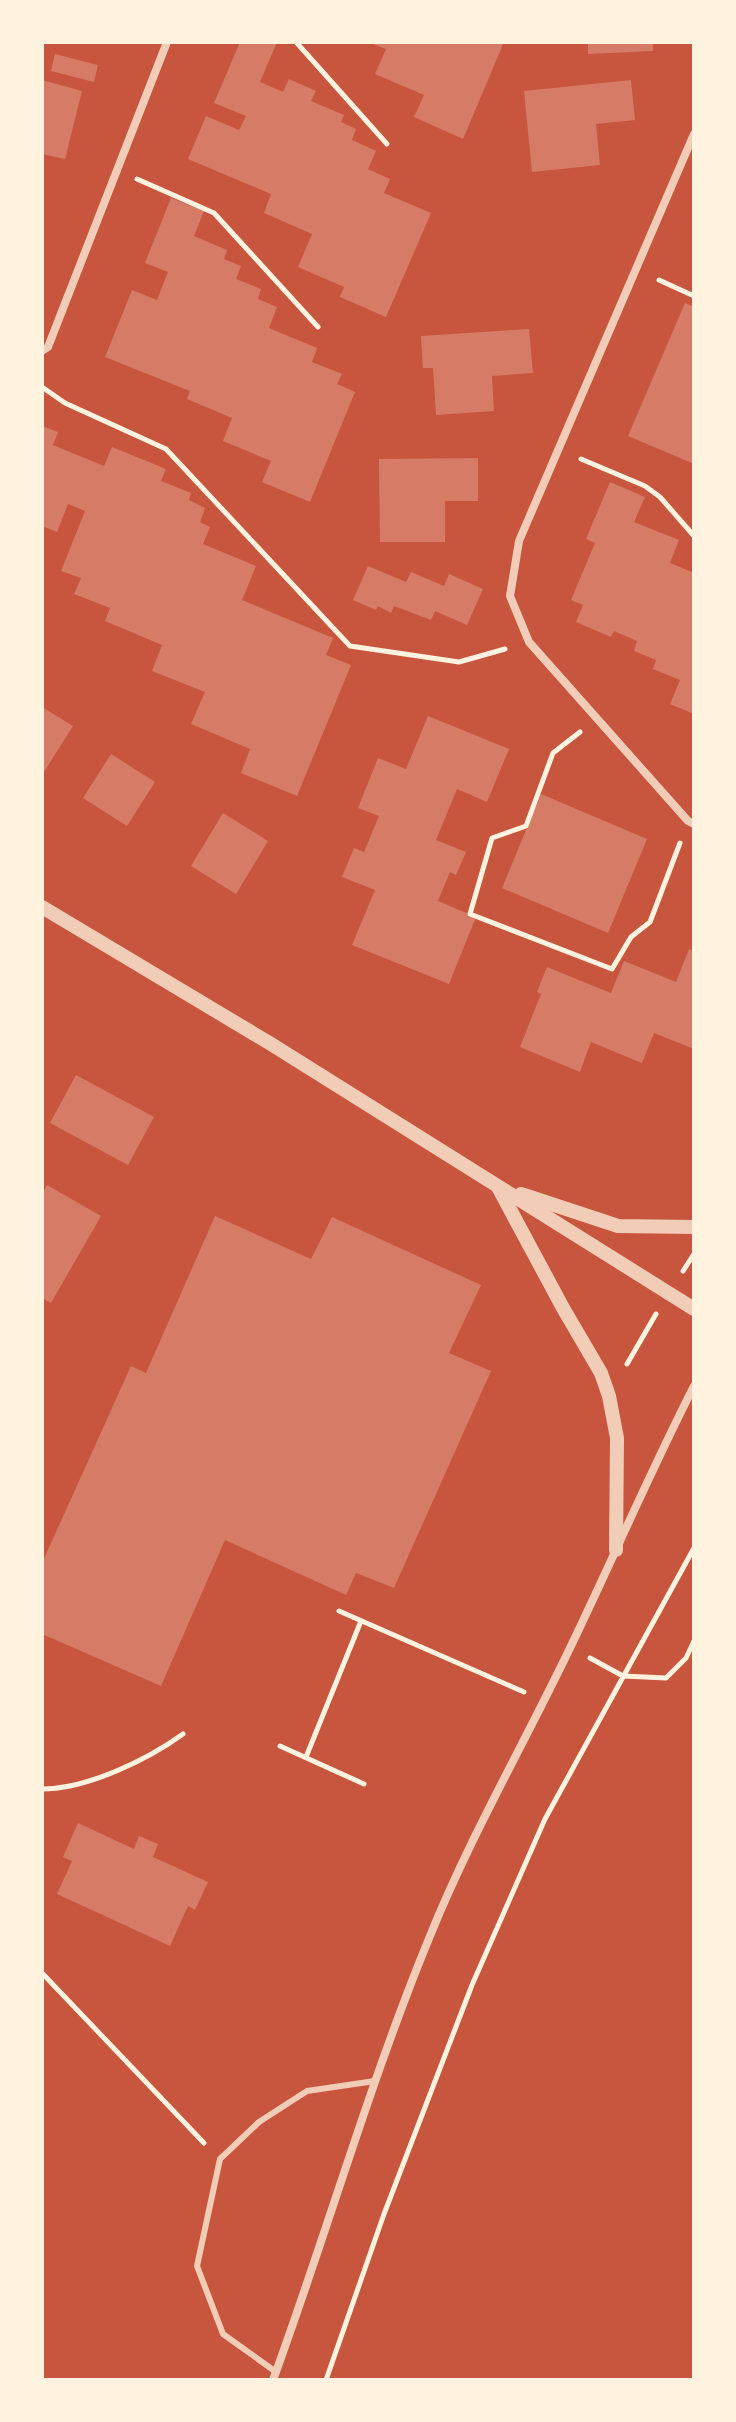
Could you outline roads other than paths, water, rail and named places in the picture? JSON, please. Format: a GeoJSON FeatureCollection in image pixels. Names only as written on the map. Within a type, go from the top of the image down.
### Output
{"type":"FeatureCollection","features":[{"type":"Feature","properties":{"kind":"street"},"geometry":{"type":"LineString","coordinates":[[42,351],[48,347],[167,42]]}},
{"type":"Feature","properties":{"kind":"street"},"geometry":{"type":"LineString","coordinates":[[691,822],[529,642],[510,596],[519,541],[694,134]]}},
{"type":"Feature","properties":{"kind":"street"},"geometry":{"type":"LineString","coordinates":[[42,907],[258,1037],[694,1309]]}},
{"type":"Feature","properties":{"kind":"street"},"geometry":{"type":"LineString","coordinates":[[498,1187],[618,1226],[694,1227]]}},
{"type":"Feature","properties":{"kind":"street"},"geometry":{"type":"LineString","coordinates":[[498,1187],[601,1373],[609,1396],[617,1438],[616,1550]]}},
{"type":"Feature","properties":{"kind":"street"},"geometry":{"type":"LineString","coordinates":[[274,2376],[375,2081],[442,1908],[472,1840],[569,1650],[665,1440],[694,1386]]}},
{"type":"Feature","properties":{"kind":"lane"},"geometry":{"type":"LineString","coordinates":[[274,2376],[223,2334],[197,2266],[220,2159],[259,2122],[307,2091],[375,2081]]}}]}
